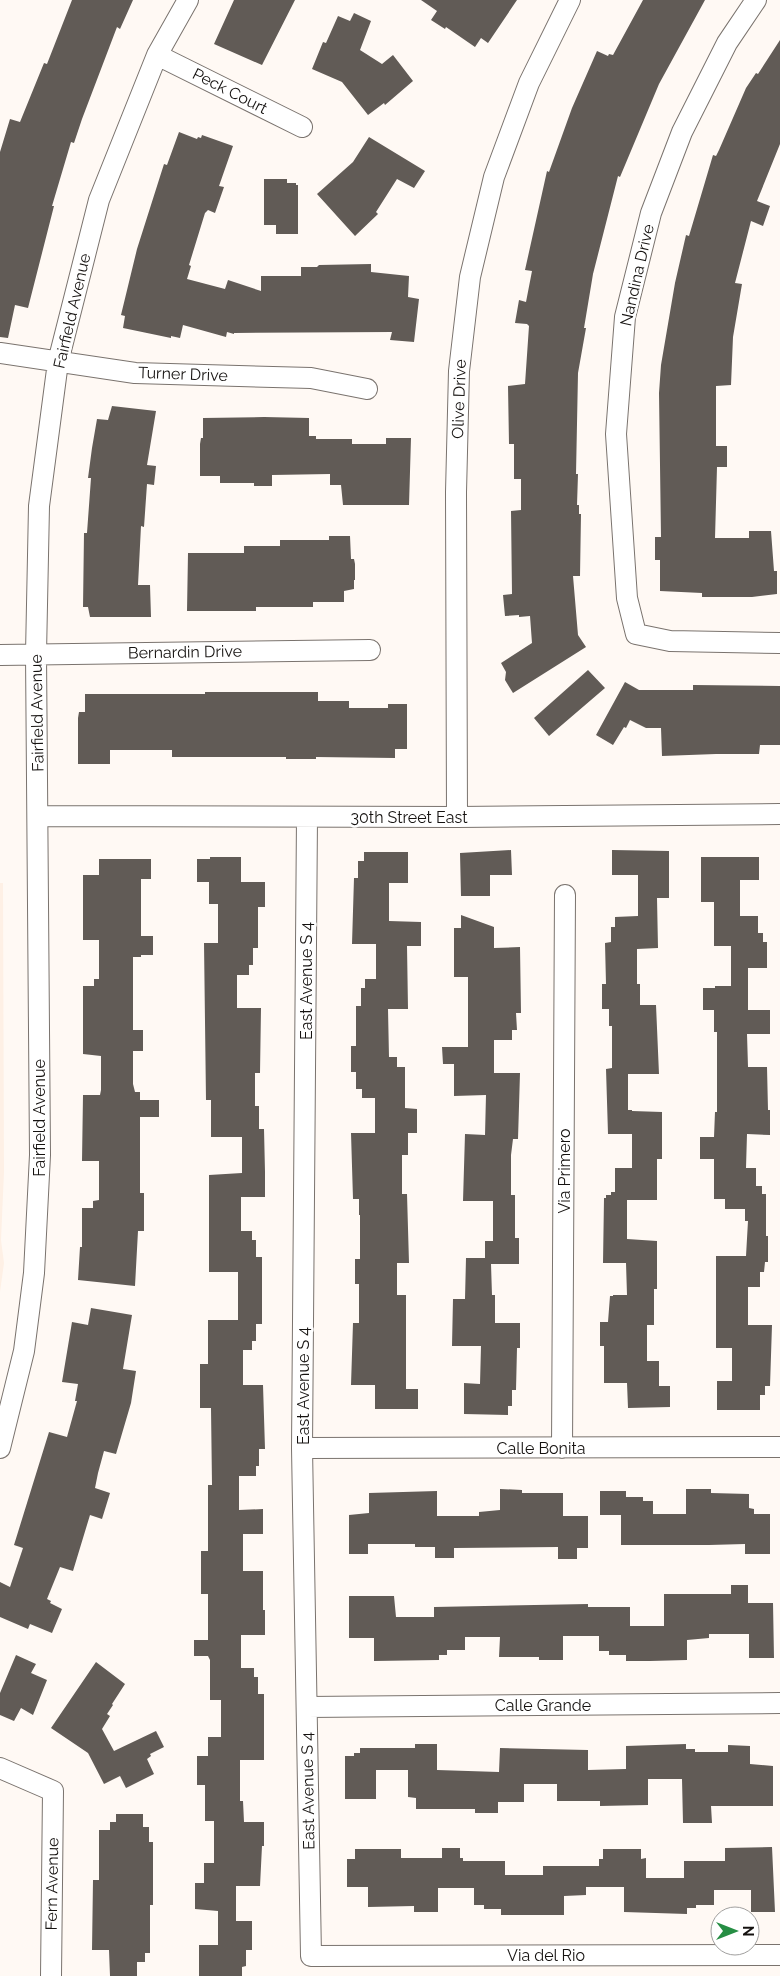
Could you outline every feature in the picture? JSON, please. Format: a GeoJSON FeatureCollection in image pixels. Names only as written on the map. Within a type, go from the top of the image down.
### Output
{"type":"FeatureCollection","features":[{"type":"Feature","properties":{"kind":"street","name":"Fairfield Avenue"},"geometry":{"type":"LineString","coordinates":[[0,1448],[24,1351],[34,1274],[40,1155],[36,654],[39,506],[58,362],[99,200],[157,55],[188,0]]}},
{"type":"Feature","properties":{"kind":"street","name":"Olive Drive"},"geometry":{"type":"LineString","coordinates":[[457,817],[456,492],[459,372],[470,277],[494,177],[529,83],[570,0]]}},
{"type":"Feature","properties":{"kind":"street","name":"Nandina Drive"},"geometry":{"type":"LineString","coordinates":[[756,0],[727,43],[682,132],[651,213],[625,317],[616,434],[627,598],[636,634],[670,641],[780,643]]}},
{"type":"Feature","properties":{"kind":"street","name":"Peck Court"},"geometry":{"type":"LineString","coordinates":[[157,55],[302,128]]}},
{"type":"Feature","properties":{"kind":"street","name":"Turner Drive"},"geometry":{"type":"LineString","coordinates":[[0,353],[134,373],[311,378],[367,389]]}},
{"type":"Feature","properties":{"kind":"street","name":"Bernardin Drive"},"geometry":{"type":"LineString","coordinates":[[0,655],[370,650]]}},
{"type":"Feature","properties":{"kind":"street","name":"30th Street East"},"geometry":{"type":"LineString","coordinates":[[38,816],[457,817],[780,814]]}},
{"type":"Feature","properties":{"kind":"street","name":"East Avenue S 4"},"geometry":{"type":"LineString","coordinates":[[307,816],[302,1448],[311,1956]]}},
{"type":"Feature","properties":{"kind":"street","name":"Via Primero"},"geometry":{"type":"LineString","coordinates":[[562,1448],[566,895]]}},
{"type":"Feature","properties":{"kind":"street","name":"Calle Bonita"},"geometry":{"type":"LineString","coordinates":[[302,1448],[780,1447]]}},
{"type":"Feature","properties":{"kind":"street","name":"Calle Grande"},"geometry":{"type":"LineString","coordinates":[[307,1707],[780,1704]]}},
{"type":"Feature","properties":{"kind":"street","name":"Fern Avenue"},"geometry":{"type":"LineString","coordinates":[[0,1768],[53,1791],[51,1976]]}},
{"type":"Feature","properties":{"kind":"street","name":"Via del Rio"},"geometry":{"type":"LineString","coordinates":[[311,1956],[780,1955]]}},
{"type":"Feature","properties":{"kind":"shaded area"},"geometry":{"type":"Polygon","coordinates":[[[0,883],[3,883],[4,1172],[1,1240],[4,1263],[0,1292],[0,883]]]}},
{"type":"Feature","properties":{"kind":"building"},"geometry":{"type":"Polygon","coordinates":[[[72,0],[133,0],[120,29],[117,27],[74,143],[71,142],[52,206],[54,206],[28,308],[15,305],[8,338],[0,337],[0,152],[10,119],[20,122],[44,63],[47,64],[72,0]]]}},
{"type":"Feature","properties":{"kind":"building"},"geometry":{"type":"Polygon","coordinates":[[[234,0],[295,0],[262,65],[214,44],[234,0]]]}},
{"type":"Feature","properties":{"kind":"building"},"geometry":{"type":"Polygon","coordinates":[[[421,0],[517,0],[488,43],[481,38],[475,47],[446,27],[445,29],[431,20],[437,11],[421,0]]]}},
{"type":"Feature","properties":{"kind":"building"},"geometry":{"type":"Polygon","coordinates":[[[643,0],[705,0],[659,84],[620,177],[618,176],[593,274],[578,373],[576,474],[578,474],[577,505],[579,505],[579,514],[581,514],[580,576],[573,576],[578,635],[586,647],[513,693],[505,680],[506,672],[501,663],[532,643],[530,616],[505,616],[503,595],[512,594],[511,511],[521,510],[521,479],[514,479],[514,444],[509,444],[508,386],[525,384],[529,326],[527,324],[515,323],[519,300],[526,302],[532,271],[525,270],[547,171],[549,172],[572,108],[597,51],[608,56],[609,54],[613,55],[643,0]]]}},
{"type":"Feature","properties":{"kind":"building"},"geometry":{"type":"Polygon","coordinates":[[[354,13],[371,21],[360,50],[382,64],[393,55],[413,81],[385,105],[384,103],[368,115],[342,82],[312,69],[323,42],[326,43],[338,16],[350,21],[354,13]]]}},
{"type":"Feature","properties":{"kind":"building"},"geometry":{"type":"Polygon","coordinates":[[[780,40],[780,144],[757,201],[770,206],[763,226],[751,221],[735,283],[742,284],[733,337],[731,385],[716,386],[716,446],[727,446],[727,467],[717,467],[715,538],[749,538],[749,531],[771,531],[774,571],[777,571],[777,594],[752,597],[702,597],[702,593],[660,591],[660,560],[655,560],[655,537],[661,537],[659,393],[661,365],[675,283],[686,235],[689,236],[713,155],[716,156],[719,150],[746,88],[756,73],[758,74],[780,40]]]}},
{"type":"Feature","properties":{"kind":"building"},"geometry":{"type":"Polygon","coordinates":[[[179,132],[197,139],[198,137],[201,138],[202,135],[233,146],[219,186],[224,187],[215,213],[208,210],[205,213],[189,265],[191,266],[187,279],[225,289],[228,280],[261,291],[261,276],[301,276],[301,267],[317,267],[319,265],[371,264],[371,272],[409,276],[408,297],[419,299],[414,342],[390,340],[392,332],[234,334],[227,332],[226,337],[183,325],[180,338],[171,336],[171,338],[123,328],[125,316],[121,315],[137,249],[164,164],[167,165],[179,132]]]}},
{"type":"Feature","properties":{"kind":"building"},"geometry":{"type":"Polygon","coordinates":[[[369,137],[425,171],[414,188],[397,179],[376,212],[378,214],[355,236],[317,194],[353,162],[369,137]]]}},
{"type":"Feature","properties":{"kind":"building"},"geometry":{"type":"Polygon","coordinates":[[[264,179],[287,179],[287,183],[296,183],[298,185],[298,234],[276,234],[276,225],[264,225],[264,179]]]}},
{"type":"Feature","properties":{"kind":"building"},"geometry":{"type":"Polygon","coordinates":[[[112,406],[156,411],[147,465],[156,466],[154,485],[147,484],[144,527],[141,526],[138,585],[150,585],[151,617],[90,617],[88,607],[83,607],[84,533],[87,533],[91,478],[88,478],[92,448],[97,419],[108,420],[112,406]]]}},
{"type":"Feature","properties":{"kind":"building"},"geometry":{"type":"Polygon","coordinates":[[[203,418],[309,418],[309,436],[316,436],[316,439],[352,439],[352,444],[386,444],[386,438],[411,438],[409,505],[343,505],[341,485],[330,485],[330,474],[272,475],[272,486],[254,486],[254,483],[220,483],[220,476],[200,476],[200,444],[201,438],[203,438],[203,418]]]}},
{"type":"Feature","properties":{"kind":"building"},"geometry":{"type":"Polygon","coordinates":[[[329,536],[350,536],[351,559],[354,559],[355,564],[355,580],[354,589],[344,591],[344,602],[313,602],[313,607],[256,607],[256,611],[187,611],[188,553],[244,553],[244,546],[280,546],[280,540],[329,540],[329,536]]]}},
{"type":"Feature","properties":{"kind":"building"},"geometry":{"type":"Polygon","coordinates":[[[588,670],[605,688],[549,736],[534,718],[588,670]]]}},
{"type":"Feature","properties":{"kind":"building"},"geometry":{"type":"Polygon","coordinates":[[[625,682],[639,690],[693,690],[693,685],[780,686],[780,745],[760,745],[759,754],[662,756],[661,728],[646,728],[630,720],[613,745],[596,735],[625,682]]]}},
{"type":"Feature","properties":{"kind":"building"},"geometry":{"type":"Polygon","coordinates":[[[205,692],[318,692],[318,701],[349,701],[349,708],[388,708],[388,704],[407,704],[407,749],[395,749],[395,758],[316,757],[316,759],[286,759],[286,757],[172,757],[172,750],[110,750],[110,764],[78,764],[78,718],[79,712],[85,712],[85,694],[205,694],[205,692]]]}},
{"type":"Feature","properties":{"kind":"building"},"geometry":{"type":"Polygon","coordinates":[[[511,850],[512,875],[490,875],[490,896],[461,896],[460,853],[511,850]]]}},
{"type":"Feature","properties":{"kind":"building"},"geometry":{"type":"Polygon","coordinates":[[[612,850],[669,851],[669,898],[657,898],[658,948],[637,949],[637,984],[640,984],[640,1005],[656,1005],[659,1074],[628,1074],[628,1110],[662,1112],[662,1159],[657,1159],[657,1200],[627,1200],[627,1239],[657,1241],[657,1289],[654,1289],[654,1325],[647,1325],[647,1361],[659,1361],[659,1386],[670,1386],[670,1407],[628,1408],[627,1383],[604,1383],[604,1346],[600,1346],[600,1322],[608,1322],[610,1296],[627,1295],[626,1263],[603,1263],[604,1198],[606,1198],[606,1195],[611,1195],[611,1192],[615,1192],[615,1168],[632,1168],[632,1134],[608,1134],[606,1069],[612,1068],[612,1026],[609,1026],[609,1009],[602,1009],[602,984],[606,984],[605,943],[611,942],[611,927],[615,927],[615,917],[638,916],[638,875],[612,875],[612,850]]]}},
{"type":"Feature","properties":{"kind":"building"},"geometry":{"type":"Polygon","coordinates":[[[364,852],[408,852],[408,883],[389,883],[389,921],[421,922],[421,946],[407,946],[408,1009],[388,1009],[389,1057],[397,1057],[397,1067],[405,1067],[405,1108],[417,1109],[417,1133],[408,1133],[408,1155],[402,1155],[402,1194],[407,1194],[409,1263],[397,1263],[397,1295],[406,1295],[406,1389],[418,1389],[418,1409],[375,1409],[375,1385],[351,1385],[353,1323],[359,1323],[359,1284],[355,1284],[355,1259],[360,1259],[360,1215],[359,1199],[353,1199],[351,1133],[375,1133],[375,1098],[362,1098],[362,1089],[356,1089],[356,1072],[351,1072],[351,1046],[356,1046],[356,1006],[361,1006],[361,988],[365,988],[365,979],[376,979],[376,944],[352,944],[354,878],[358,878],[358,861],[364,861],[364,852]]]}},
{"type":"Feature","properties":{"kind":"building"},"geometry":{"type":"Polygon","coordinates":[[[210,857],[241,857],[241,882],[265,882],[265,907],[258,907],[258,948],[253,948],[253,965],[249,965],[249,975],[237,975],[237,1008],[261,1008],[260,1073],[255,1073],[255,1106],[259,1106],[259,1129],[264,1129],[265,1172],[265,1197],[241,1197],[241,1231],[252,1231],[252,1240],[256,1240],[256,1257],[262,1257],[262,1324],[256,1324],[256,1341],[252,1341],[252,1350],[243,1350],[243,1385],[263,1385],[265,1449],[259,1449],[259,1466],[256,1466],[256,1476],[239,1476],[239,1510],[263,1509],[263,1534],[243,1534],[243,1571],[263,1571],[263,1610],[265,1610],[265,1635],[241,1635],[241,1668],[254,1668],[254,1677],[258,1677],[258,1694],[264,1694],[264,1760],[240,1760],[240,1801],[243,1801],[244,1822],[264,1822],[260,1886],[236,1886],[236,1921],[252,1921],[252,1950],[246,1950],[246,1966],[242,1967],[242,1976],[199,1976],[199,1945],[218,1945],[218,1911],[195,1909],[195,1883],[204,1883],[204,1863],[214,1863],[214,1821],[205,1821],[205,1785],[197,1785],[197,1756],[208,1756],[208,1737],[221,1737],[221,1700],[210,1700],[210,1660],[208,1656],[194,1656],[194,1640],[208,1640],[208,1594],[201,1594],[201,1551],[208,1551],[208,1485],[212,1485],[211,1408],[200,1408],[200,1364],[208,1364],[208,1320],[238,1320],[238,1272],[209,1272],[209,1175],[242,1173],[242,1137],[211,1137],[211,1100],[206,1100],[204,943],[218,943],[218,904],[209,904],[209,882],[197,882],[197,859],[210,859],[210,857]]]}},
{"type":"Feature","properties":{"kind":"building"},"geometry":{"type":"Polygon","coordinates":[[[701,857],[759,857],[759,880],[740,880],[740,916],[758,916],[758,933],[763,933],[763,942],[767,942],[767,968],[748,968],[748,1010],[770,1010],[770,1034],[747,1034],[748,1067],[767,1067],[768,1110],[770,1110],[770,1135],[747,1134],[746,1168],[756,1168],[756,1186],[762,1186],[762,1194],[766,1194],[766,1236],[768,1236],[768,1262],[765,1262],[764,1272],[760,1272],[760,1287],[748,1287],[748,1325],[772,1325],[770,1386],[765,1386],[765,1395],[760,1395],[760,1410],[717,1410],[717,1381],[732,1381],[732,1348],[716,1348],[716,1256],[746,1256],[748,1221],[745,1221],[745,1209],[725,1209],[725,1199],[714,1199],[714,1159],[700,1159],[700,1137],[714,1137],[715,1112],[717,1112],[717,1032],[714,1032],[714,1010],[703,1010],[703,988],[731,986],[731,946],[714,946],[714,902],[701,902],[701,857]]]}},
{"type":"Feature","properties":{"kind":"building"},"geometry":{"type":"Polygon","coordinates":[[[99,859],[151,859],[151,879],[141,879],[141,936],[153,936],[153,955],[133,957],[133,1030],[143,1030],[143,1051],[133,1051],[133,1084],[135,1092],[140,1092],[140,1100],[159,1100],[159,1117],[140,1117],[140,1193],[144,1193],[144,1231],[138,1231],[135,1286],[78,1280],[80,1247],[82,1247],[82,1208],[93,1208],[93,1201],[99,1200],[99,1161],[82,1161],[83,1095],[100,1095],[101,1090],[101,1056],[83,1054],[83,986],[94,986],[94,979],[99,979],[99,940],[83,940],[83,875],[99,875],[99,859]]]}},
{"type":"Feature","properties":{"kind":"building"},"geometry":{"type":"Polygon","coordinates":[[[461,915],[494,927],[494,948],[520,947],[521,1013],[516,1013],[517,1030],[512,1030],[512,1040],[494,1040],[494,1073],[520,1073],[518,1139],[513,1139],[511,1155],[511,1195],[515,1195],[515,1238],[519,1238],[519,1264],[491,1264],[492,1295],[495,1295],[495,1323],[520,1323],[520,1348],[517,1348],[516,1390],[512,1390],[512,1406],[508,1406],[508,1415],[464,1414],[464,1383],[480,1384],[481,1346],[452,1346],[453,1299],[465,1299],[466,1258],[485,1258],[485,1241],[493,1241],[493,1201],[463,1201],[465,1134],[485,1135],[486,1095],[454,1096],[454,1064],[443,1064],[442,1047],[468,1047],[468,977],[454,977],[454,928],[461,928],[461,915]]]}},
{"type":"Feature","properties":{"kind":"building"},"geometry":{"type":"Polygon","coordinates":[[[91,1308],[132,1315],[123,1369],[136,1371],[131,1403],[116,1454],[104,1451],[98,1473],[95,1488],[110,1493],[102,1519],[90,1515],[73,1571],[60,1567],[47,1599],[51,1601],[50,1603],[62,1609],[52,1633],[30,1624],[28,1629],[0,1617],[0,1582],[10,1587],[23,1548],[14,1545],[49,1432],[67,1437],[77,1401],[75,1401],[78,1384],[62,1382],[72,1322],[88,1325],[91,1308]]]}},
{"type":"Feature","properties":{"kind":"building"},"geometry":{"type":"Polygon","coordinates":[[[500,1489],[522,1490],[522,1493],[563,1493],[563,1516],[588,1516],[588,1548],[577,1548],[577,1559],[558,1559],[558,1547],[454,1548],[454,1558],[435,1558],[435,1547],[415,1547],[415,1544],[368,1544],[368,1554],[349,1554],[349,1515],[369,1513],[369,1493],[437,1491],[437,1516],[479,1516],[479,1512],[500,1510],[500,1489]]]}},
{"type":"Feature","properties":{"kind":"building"},"geometry":{"type":"Polygon","coordinates":[[[686,1489],[711,1489],[711,1493],[749,1494],[749,1508],[754,1509],[754,1514],[770,1514],[770,1554],[745,1554],[745,1544],[621,1545],[621,1515],[600,1515],[600,1491],[626,1491],[626,1497],[643,1497],[643,1501],[653,1501],[653,1514],[686,1514],[686,1489]]]}},
{"type":"Feature","properties":{"kind":"building"},"geometry":{"type":"Polygon","coordinates":[[[731,1585],[748,1585],[748,1603],[773,1603],[774,1658],[749,1658],[749,1634],[709,1634],[709,1638],[687,1640],[687,1660],[650,1661],[626,1661],[626,1655],[609,1655],[609,1651],[599,1651],[599,1636],[563,1636],[563,1660],[539,1660],[539,1657],[499,1657],[500,1637],[465,1637],[465,1650],[447,1650],[447,1655],[439,1655],[439,1660],[374,1661],[374,1638],[349,1638],[349,1596],[394,1596],[396,1617],[434,1617],[434,1607],[588,1604],[588,1607],[630,1607],[630,1626],[664,1626],[664,1594],[731,1594],[731,1585]]]}},
{"type":"Feature","properties":{"kind":"building"},"geometry":{"type":"Polygon","coordinates":[[[16,1655],[36,1664],[31,1673],[47,1680],[33,1715],[21,1708],[14,1721],[0,1715],[0,1693],[16,1655]]]}},
{"type":"Feature","properties":{"kind":"building"},"geometry":{"type":"Polygon","coordinates":[[[96,1662],[125,1684],[112,1704],[107,1714],[110,1716],[102,1729],[114,1751],[156,1731],[164,1747],[150,1754],[151,1756],[147,1759],[154,1774],[126,1788],[120,1776],[104,1784],[88,1753],[51,1728],[96,1662]]]}},
{"type":"Feature","properties":{"kind":"building"},"geometry":{"type":"Polygon","coordinates":[[[415,1744],[437,1744],[437,1770],[499,1772],[500,1748],[588,1750],[588,1770],[626,1769],[626,1746],[686,1744],[686,1749],[695,1749],[695,1752],[728,1752],[728,1745],[750,1746],[750,1764],[773,1766],[773,1806],[711,1806],[712,1823],[683,1823],[682,1779],[648,1779],[648,1805],[600,1806],[600,1801],[557,1801],[557,1784],[524,1784],[524,1802],[498,1802],[498,1813],[475,1813],[475,1809],[416,1809],[416,1798],[408,1797],[408,1770],[376,1770],[376,1799],[345,1799],[345,1756],[354,1756],[354,1753],[360,1753],[360,1748],[415,1748],[415,1744]]]}},
{"type":"Feature","properties":{"kind":"building"},"geometry":{"type":"Polygon","coordinates":[[[116,1814],[143,1814],[143,1827],[149,1827],[149,1842],[153,1842],[153,1905],[150,1905],[150,1953],[145,1953],[145,1962],[137,1962],[137,1976],[110,1976],[109,1950],[92,1950],[93,1880],[99,1880],[99,1830],[110,1830],[110,1822],[116,1822],[116,1814]]]}},
{"type":"Feature","properties":{"kind":"building"},"geometry":{"type":"Polygon","coordinates":[[[772,1847],[775,1912],[760,1912],[760,1906],[751,1906],[751,1890],[714,1890],[714,1905],[696,1905],[696,1908],[687,1908],[687,1914],[624,1912],[624,1887],[586,1887],[586,1895],[564,1896],[564,1915],[501,1915],[501,1909],[484,1909],[484,1905],[474,1905],[474,1888],[438,1888],[438,1912],[414,1912],[414,1906],[368,1907],[368,1887],[347,1887],[347,1859],[355,1859],[355,1849],[401,1849],[401,1858],[442,1858],[442,1848],[460,1848],[460,1858],[463,1858],[463,1861],[505,1861],[505,1875],[543,1875],[543,1866],[599,1866],[599,1859],[603,1859],[603,1849],[641,1849],[641,1859],[646,1858],[646,1878],[684,1878],[684,1861],[725,1861],[725,1848],[772,1847]]]}}]}
